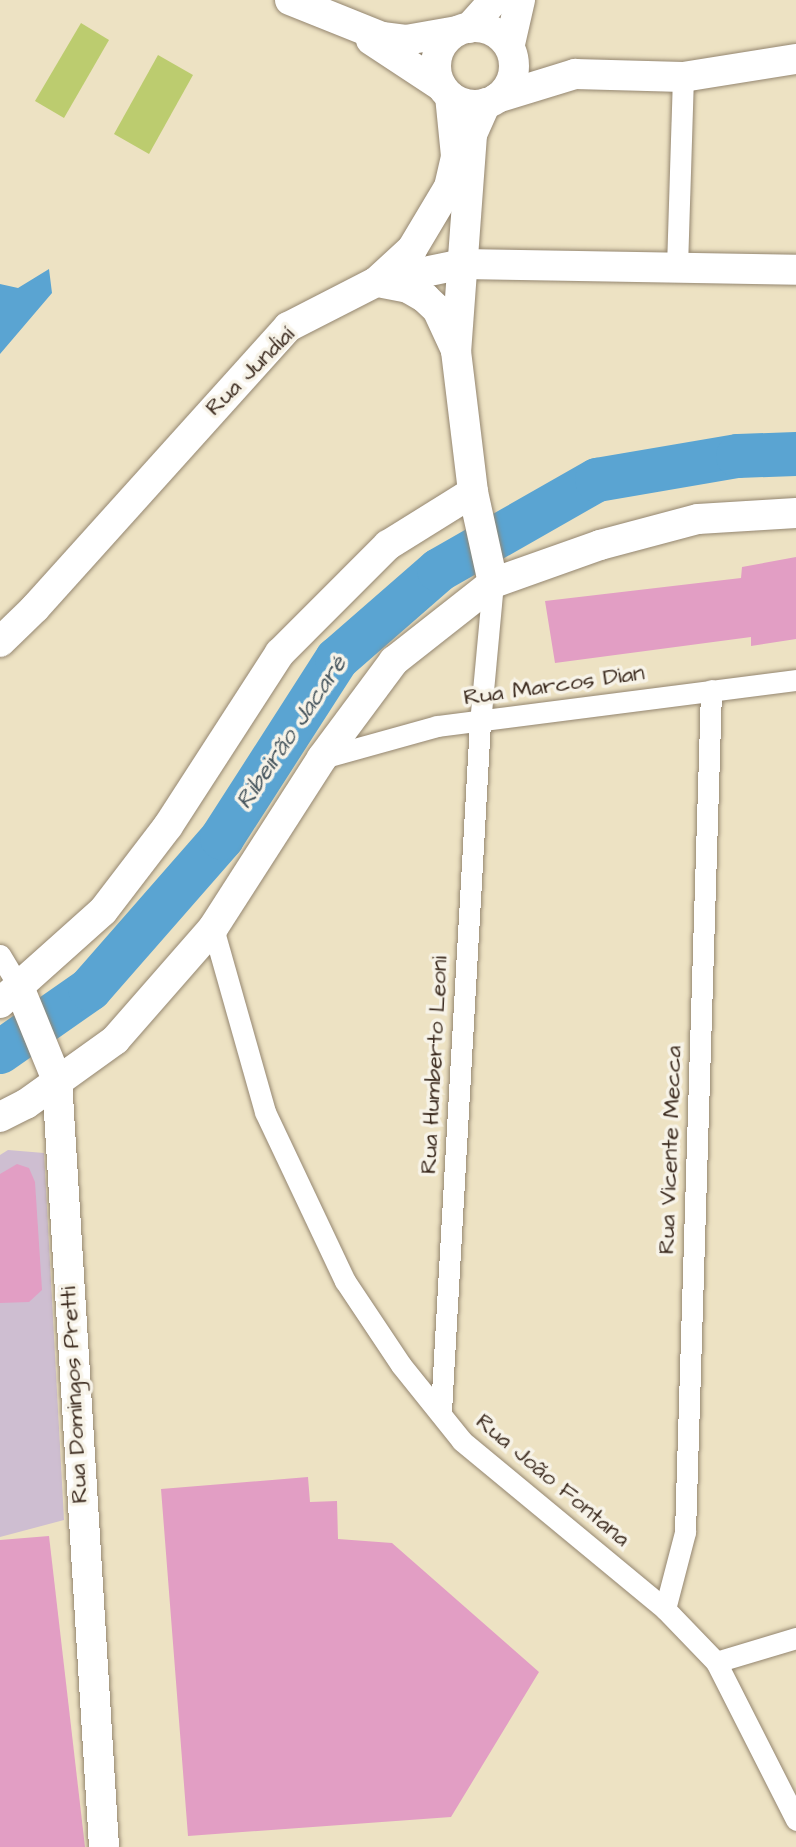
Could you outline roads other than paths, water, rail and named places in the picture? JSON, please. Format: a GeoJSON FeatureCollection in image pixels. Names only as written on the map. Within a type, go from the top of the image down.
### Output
{"type":"FeatureCollection","features":[{"type":"Feature","properties":{"kind":"main road"},"geometry":{"type":"LineString","coordinates":[[290,0],[352,27],[406,40],[463,29],[494,33],[512,48],[575,74]]}},
{"type":"Feature","properties":{"kind":"main road"},"geometry":{"type":"LineString","coordinates":[[376,282],[412,249],[449,187],[456,156],[445,91],[436,74],[440,49],[494,0]]}},
{"type":"Feature","properties":{"kind":"main road"},"geometry":{"type":"LineString","coordinates":[[489,572],[475,501],[456,351],[472,135],[491,100],[512,77],[512,48],[520,0]]}},
{"type":"Feature","properties":{"kind":"main road"},"geometry":{"type":"LineString","coordinates":[[352,27],[445,91],[473,105],[575,74],[683,78],[796,59]]}},
{"type":"Feature","properties":{"kind":"main road","name":"Rua Jundiaí"},"geometry":{"type":"LineString","coordinates":[[0,642],[35,608],[288,327],[376,282],[463,264],[796,270]]}},
{"type":"Feature","properties":{"kind":"main road"},"geometry":{"type":"LineString","coordinates":[[376,282],[408,288],[425,298],[437,309],[456,351]]}},
{"type":"Feature","properties":{"kind":"main road"},"geometry":{"type":"LineString","coordinates":[[14,997],[103,911],[168,825],[280,653],[388,545],[475,501]]}},
{"type":"Feature","properties":{"kind":"main road"},"geometry":{"type":"LineString","coordinates":[[0,1117],[26,1104],[54,1075],[115,1040],[214,928],[322,758],[394,661],[489,572],[698,519],[796,513]]}},
{"type":"Feature","properties":{"kind":"main road","name":"Rua Domingos Pretti"},"geometry":{"type":"LineString","coordinates":[[14,997],[54,1075],[104,1847]]}},
{"type":"Feature","properties":{"kind":"street"},"geometry":{"type":"LineString","coordinates":[[677,267],[683,78]]}},
{"type":"Feature","properties":{"kind":"street","name":"Rua Humberto Leoni"},"geometry":{"type":"LineString","coordinates":[[441,1411],[489,572]]}},
{"type":"Feature","properties":{"kind":"street","name":"Rua Marcos Dian"},"geometry":{"type":"LineString","coordinates":[[322,758],[437,726],[480,723],[796,680]]}},
{"type":"Feature","properties":{"kind":"street","name":"Rua Vicente Mecca"},"geometry":{"type":"LineString","coordinates":[[665,1609],[685,1532],[711,690]]}},
{"type":"Feature","properties":{"kind":"street","name":"Rua João Fontana"},"geometry":{"type":"LineString","coordinates":[[214,928],[265,1112],[345,1281],[401,1365],[441,1411],[462,1441],[665,1609],[716,1662],[796,1820]]}},
{"type":"Feature","properties":{"kind":"street","name":"Rua Domingos Pretti"},"geometry":{"type":"LineString","coordinates":[[0,955],[14,997]]}},
{"type":"Feature","properties":{"kind":"street"},"geometry":{"type":"LineString","coordinates":[[716,1662],[796,1638]]}},
{"type":"Feature","properties":{"kind":"water"},"geometry":{"type":"Polygon","coordinates":[[[49,269],[52,293],[0,354],[0,284],[18,288],[49,269]]]}},
{"type":"Feature","properties":{"kind":"waterway","name":"Ribeirão Jacaré"},"geometry":{"type":"LineString","coordinates":[[0,1052],[90,989],[222,838],[337,659],[439,570],[597,480],[738,456],[796,454]]}}]}
